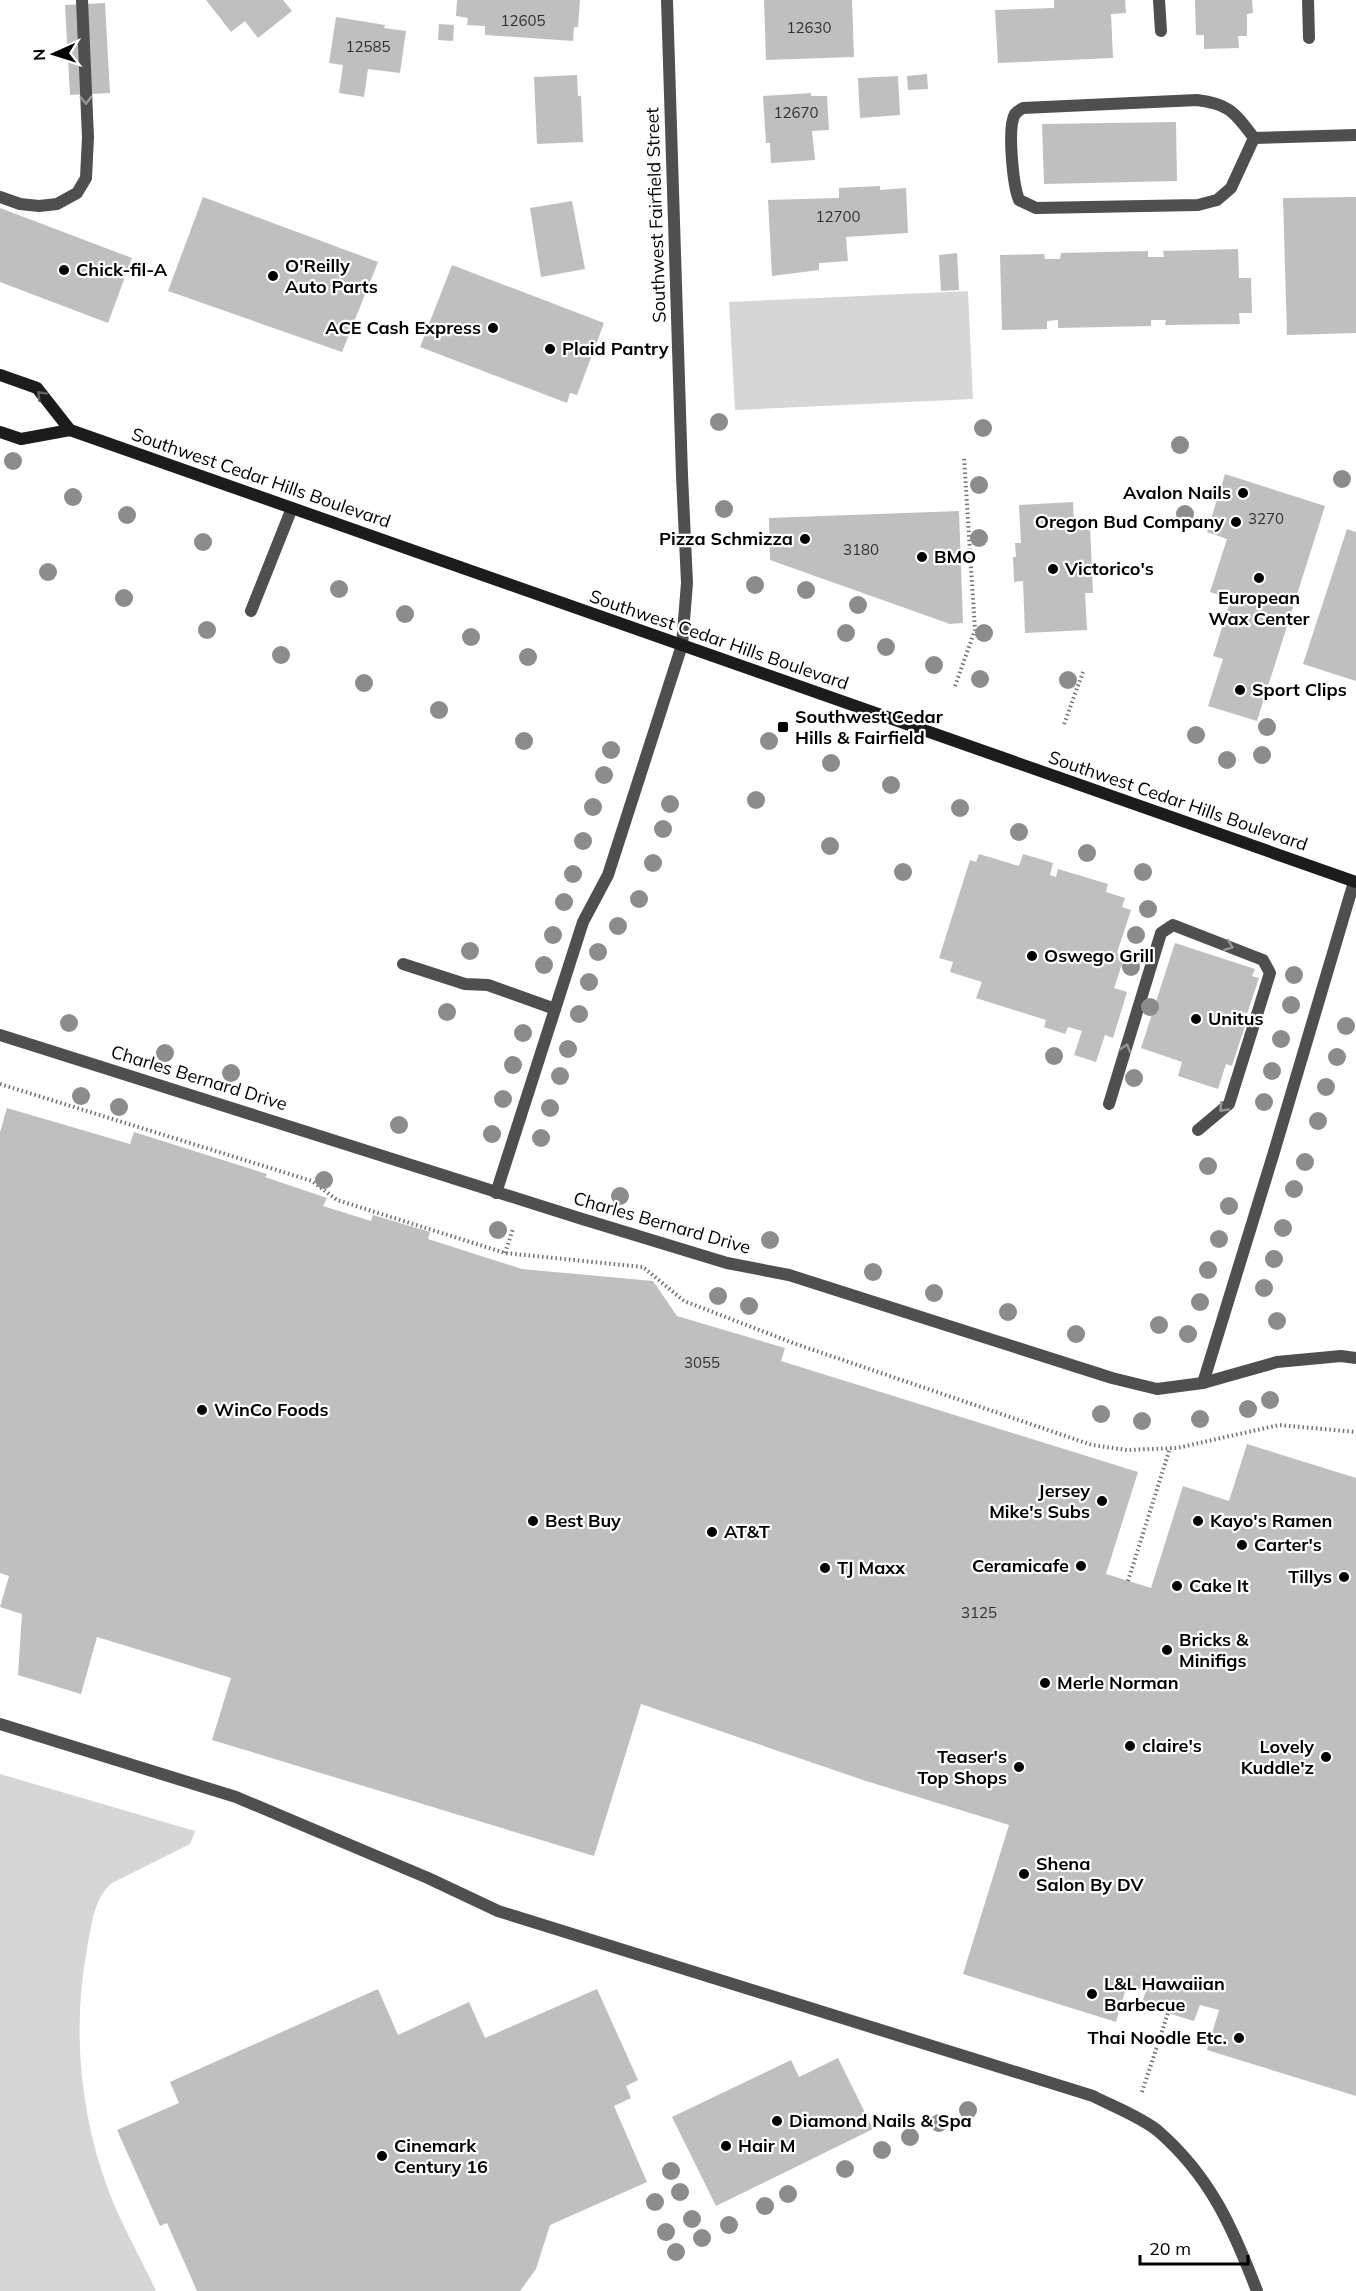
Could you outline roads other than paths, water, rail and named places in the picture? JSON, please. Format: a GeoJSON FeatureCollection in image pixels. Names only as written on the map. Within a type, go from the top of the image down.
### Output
{"type":"FeatureCollection","features":[{"type":"Feature","properties":{"kind":"main road"},"geometry":{"type":"LineString","coordinates":[[0,375],[37,388],[70,430]]}},
{"type":"Feature","properties":{"kind":"main road","name":"Southwest Cedar Hills Boulevard"},"geometry":{"type":"LineString","coordinates":[[0,432],[21,439],[70,430],[1355,882]]}},
{"type":"Feature","properties":{"kind":"street"},"geometry":{"type":"LineString","coordinates":[[0,197],[21,204],[39,206],[57,204],[77,193],[86,178],[88,137],[82,0]]}},
{"type":"Feature","properties":{"kind":"street","name":"Southwest Fairfield Street"},"geometry":{"type":"LineString","coordinates":[[496,1193],[583,922],[608,875],[682,645],[687,584],[667,0]]}},
{"type":"Feature","properties":{"kind":"street"},"geometry":{"type":"LineString","coordinates":[[1159,0],[1161,31]]}},
{"type":"Feature","properties":{"kind":"street"},"geometry":{"type":"LineString","coordinates":[[1308,0],[1310,38]]}},
{"type":"Feature","properties":{"kind":"street"},"geometry":{"type":"LineString","coordinates":[[1197,100],[1214,102],[1234,112],[1254,138],[1231,188],[1217,200],[1198,206],[1036,208],[1029,207],[1019,200],[1015,189],[1012,125],[1016,112],[1023,108],[1197,100]]}},
{"type":"Feature","properties":{"kind":"street"},"geometry":{"type":"LineString","coordinates":[[1254,138],[1356,135]]}},
{"type":"Feature","properties":{"kind":"street"},"geometry":{"type":"LineString","coordinates":[[251,611],[292,508]]}},
{"type":"Feature","properties":{"kind":"street"},"geometry":{"type":"LineString","coordinates":[[1203,1383],[1355,882]]}},
{"type":"Feature","properties":{"kind":"street"},"geometry":{"type":"LineString","coordinates":[[1109,1104],[1161,933],[1173,925],[1263,960],[1270,973],[1229,1104],[1198,1130]]}},
{"type":"Feature","properties":{"kind":"street"},"geometry":{"type":"LineString","coordinates":[[403,964],[465,984],[488,985],[555,1009]]}},
{"type":"Feature","properties":{"kind":"street","name":"Charles Bernard Drive"},"geometry":{"type":"LineString","coordinates":[[0,1035],[496,1193],[727,1263],[789,1275],[1112,1378],[1157,1389],[1203,1383],[1277,1362],[1341,1356],[1356,1358]]}},
{"type":"Feature","properties":{"kind":"street"},"geometry":{"type":"LineString","coordinates":[[0,1724],[236,1797],[428,1878],[498,1911],[1093,2096],[1157,2130],[1204,2179],[1233,2232],[1257,2291]]}},
{"type":"Feature","properties":{"kind":"place","name":"Chick-fil-A"},"geometry":{"type":"Point","coordinates":[64,270]}},
{"type":"Feature","properties":{"kind":"place","name":"O'Reilly Auto Parts"},"geometry":{"type":"Point","coordinates":[273,276]}},
{"type":"Feature","properties":{"kind":"place","name":"ACE Cash Express"},"geometry":{"type":"Point","coordinates":[493,328]}},
{"type":"Feature","properties":{"kind":"place","name":"Plaid Pantry"},"geometry":{"type":"Point","coordinates":[550,349]}},
{"type":"Feature","properties":{"kind":"place","name":"Avalon Nails"},"geometry":{"type":"Point","coordinates":[1243,493]}},
{"type":"Feature","properties":{"kind":"place","name":"Oregon Bud Company"},"geometry":{"type":"Point","coordinates":[1236,522]}},
{"type":"Feature","properties":{"kind":"place","name":"Pizza Schmizza"},"geometry":{"type":"Point","coordinates":[805,539]}},
{"type":"Feature","properties":{"kind":"place","name":"BMO"},"geometry":{"type":"Point","coordinates":[922,557]}},
{"type":"Feature","properties":{"kind":"place","name":"Victorico's"},"geometry":{"type":"Point","coordinates":[1053,569]}},
{"type":"Feature","properties":{"kind":"place","name":"European Wax Center"},"geometry":{"type":"Point","coordinates":[1259,578]}},
{"type":"Feature","properties":{"kind":"place","name":"Sport Clips"},"geometry":{"type":"Point","coordinates":[1240,690]}},
{"type":"Feature","properties":{"kind":"place","name":"Southwest Cedar Hills & Fairfield"},"geometry":{"type":"Point","coordinates":[783,727]}},
{"type":"Feature","properties":{"kind":"place","name":"Oswego Grill"},"geometry":{"type":"Point","coordinates":[1032,956]}},
{"type":"Feature","properties":{"kind":"place","name":"Unitus"},"geometry":{"type":"Point","coordinates":[1196,1019]}},
{"type":"Feature","properties":{"kind":"place","name":"WinCo Foods"},"geometry":{"type":"Point","coordinates":[202,1410]}},
{"type":"Feature","properties":{"kind":"place","name":"Jersey Mike's Subs"},"geometry":{"type":"Point","coordinates":[1102,1501]}},
{"type":"Feature","properties":{"kind":"place","name":"Best Buy"},"geometry":{"type":"Point","coordinates":[533,1521]}},
{"type":"Feature","properties":{"kind":"place","name":"Kayo's Ramen"},"geometry":{"type":"Point","coordinates":[1198,1521]}},
{"type":"Feature","properties":{"kind":"place","name":"AT&T"},"geometry":{"type":"Point","coordinates":[712,1532]}},
{"type":"Feature","properties":{"kind":"place","name":"Carter's"},"geometry":{"type":"Point","coordinates":[1242,1545]}},
{"type":"Feature","properties":{"kind":"place","name":"Ceramicafe"},"geometry":{"type":"Point","coordinates":[1081,1566]}},
{"type":"Feature","properties":{"kind":"place","name":"TJ Maxx"},"geometry":{"type":"Point","coordinates":[825,1568]}},
{"type":"Feature","properties":{"kind":"place","name":"Tillys"},"geometry":{"type":"Point","coordinates":[1344,1577]}},
{"type":"Feature","properties":{"kind":"place","name":"Cake It"},"geometry":{"type":"Point","coordinates":[1177,1586]}},
{"type":"Feature","properties":{"kind":"place","name":"Bricks & Minifigs"},"geometry":{"type":"Point","coordinates":[1167,1650]}},
{"type":"Feature","properties":{"kind":"place","name":"Merle Norman"},"geometry":{"type":"Point","coordinates":[1045,1683]}},
{"type":"Feature","properties":{"kind":"place","name":"claire's"},"geometry":{"type":"Point","coordinates":[1130,1746]}},
{"type":"Feature","properties":{"kind":"place","name":"Lovely Kuddle'z"},"geometry":{"type":"Point","coordinates":[1326,1757]}},
{"type":"Feature","properties":{"kind":"place","name":"Teaser's Top Shops"},"geometry":{"type":"Point","coordinates":[1019,1767]}},
{"type":"Feature","properties":{"kind":"place","name":"Shena Salon By DV"},"geometry":{"type":"Point","coordinates":[1024,1874]}},
{"type":"Feature","properties":{"kind":"place","name":"L&L Hawaiian Barbecue"},"geometry":{"type":"Point","coordinates":[1092,1994]}},
{"type":"Feature","properties":{"kind":"place","name":"Thai Noodle Etc."},"geometry":{"type":"Point","coordinates":[1239,2038]}},
{"type":"Feature","properties":{"kind":"place","name":"Diamond Nails & Spa"},"geometry":{"type":"Point","coordinates":[777,2121]}},
{"type":"Feature","properties":{"kind":"place","name":"Hair M"},"geometry":{"type":"Point","coordinates":[726,2146]}},
{"type":"Feature","properties":{"kind":"place","name":"Cinemark Century 16"},"geometry":{"type":"Point","coordinates":[382,2156]}}]}
